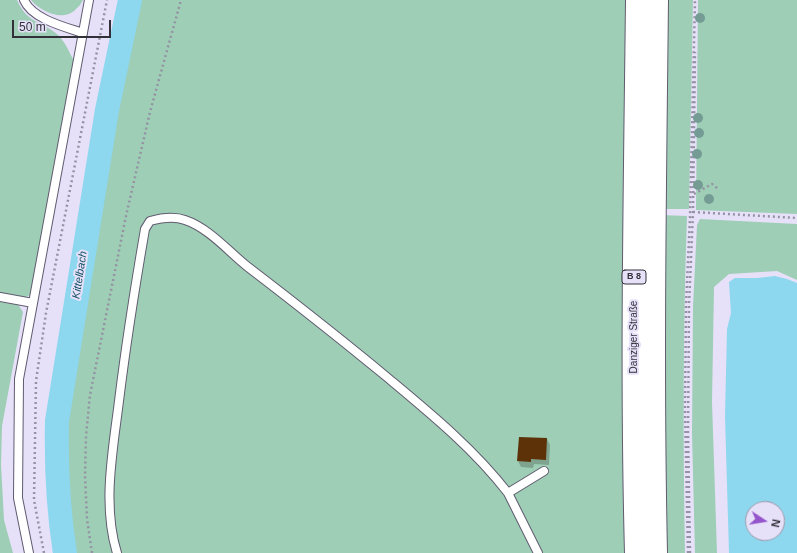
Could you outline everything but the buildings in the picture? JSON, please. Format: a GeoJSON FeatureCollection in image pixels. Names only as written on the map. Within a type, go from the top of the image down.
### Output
{"type":"FeatureCollection","features":[{"type":"Feature","properties":{"kind":"highway","name":"Danziger Straße"},"geometry":{"type":"LineString","coordinates":[[636,553],[634,471],[634,248],[637,0]]}},
{"type":"Feature","properties":{"kind":"highway","name":"Danziger Straße"},"geometry":{"type":"LineString","coordinates":[[656,553],[654,470],[654,226],[657,0]]}},
{"type":"Feature","properties":{"kind":"lane"},"geometry":{"type":"LineString","coordinates":[[24,0],[28,8],[35,13],[60,25],[83,33]]}},
{"type":"Feature","properties":{"kind":"lane"},"geometry":{"type":"LineString","coordinates":[[29,553],[18,498],[19,379],[89,0]]}},
{"type":"Feature","properties":{"kind":"lane"},"geometry":{"type":"LineString","coordinates":[[117,553],[109,506],[116,425],[129,324],[145,229],[150,221],[160,218],[186,220],[202,229],[438,419],[493,474],[508,493],[538,553]]}},
{"type":"Feature","properties":{"kind":"lane"},"geometry":{"type":"LineString","coordinates":[[0,298],[33,303]]}},
{"type":"Feature","properties":{"kind":"lane"},"geometry":{"type":"LineString","coordinates":[[508,493],[544,471]]}},
{"type":"Feature","properties":{"kind":"path"},"geometry":{"type":"LineString","coordinates":[[44,553],[34,500],[36,381],[46,313],[107,0]]}},
{"type":"Feature","properties":{"kind":"path"},"geometry":{"type":"LineString","coordinates":[[92,553],[87,519],[85,475],[86,436],[90,395],[126,216],[150,112],[181,0]]}},
{"type":"Feature","properties":{"kind":"path"},"geometry":{"type":"LineString","coordinates":[[689,553],[689,313],[693,212],[696,0]]}},
{"type":"Feature","properties":{"kind":"path"},"geometry":{"type":"LineString","coordinates":[[689,553],[685,409],[686,305],[696,0]]}},
{"type":"Feature","properties":{"kind":"path"},"geometry":{"type":"LineString","coordinates":[[693,195],[712,184],[718,188]]}},
{"type":"Feature","properties":{"kind":"path"},"geometry":{"type":"LineString","coordinates":[[693,212],[797,218]]}},
{"type":"Feature","properties":{"kind":"green space"},"geometry":{"type":"Polygon","coordinates":[[[0,0],[17,0],[25,13],[60,37],[65,43],[74,61],[30,295],[22,299],[0,295],[0,0]]]}},
{"type":"Feature","properties":{"kind":"green space"},"geometry":{"type":"Polygon","coordinates":[[[31,0],[83,0],[72,12],[66,15],[60,15],[47,12],[31,0]]]}},
{"type":"Feature","properties":{"kind":"green space"},"geometry":{"type":"Polygon","coordinates":[[[138,0],[628,0],[627,553],[72,553],[61,428],[138,0]]]}},
{"type":"Feature","properties":{"kind":"green space"},"geometry":{"type":"Polygon","coordinates":[[[665,0],[693,0],[689,209],[662,209],[665,0]]]}},
{"type":"Feature","properties":{"kind":"green space"},"geometry":{"type":"Polygon","coordinates":[[[698,0],[797,0],[797,214],[696,210],[698,0]]]}},
{"type":"Feature","properties":{"kind":"green space"},"geometry":{"type":"Polygon","coordinates":[[[660,215],[687,216],[684,384],[685,553],[662,553],[660,215]]]}},
{"type":"Feature","properties":{"kind":"green space"},"geometry":{"type":"Polygon","coordinates":[[[700,219],[797,224],[797,280],[777,271],[729,274],[714,287],[712,402],[717,553],[695,553],[692,433],[693,307],[697,225],[700,219]]]}},
{"type":"Feature","properties":{"kind":"green space"},"geometry":{"type":"Polygon","coordinates":[[[0,300],[17,303],[23,312],[2,426],[1,465],[4,520],[13,553],[0,553],[0,300]]]}},
{"type":"Feature","properties":{"kind":"water"},"geometry":{"type":"Polygon","coordinates":[[[775,276],[797,283],[797,553],[729,553],[725,416],[727,329],[731,313],[729,282],[735,278],[775,276]]]}},
{"type":"Feature","properties":{"kind":"waterway","name":"Kittelbach"},"geometry":{"type":"LineString","coordinates":[[65,553],[58,487],[57,421],[107,110],[130,0]]}}]}
